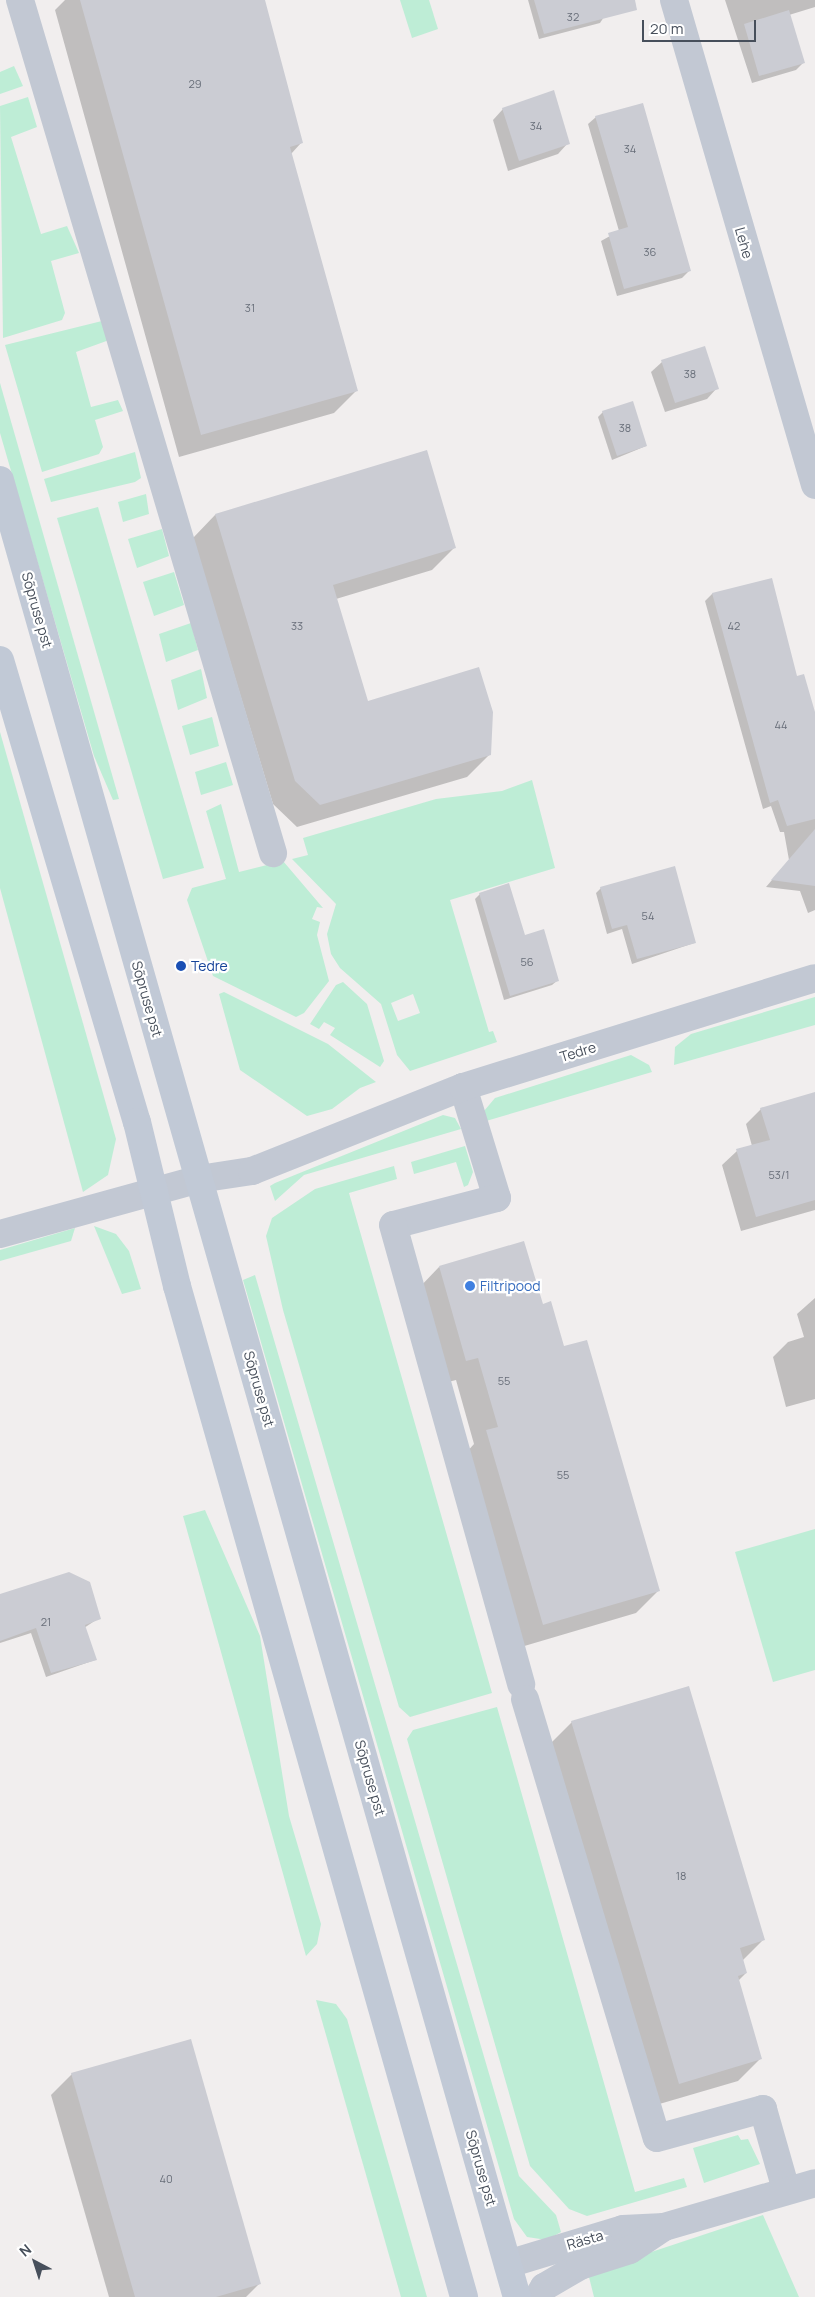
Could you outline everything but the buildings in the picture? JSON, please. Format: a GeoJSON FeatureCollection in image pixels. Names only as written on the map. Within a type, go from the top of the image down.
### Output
{"type":"FeatureCollection","features":[{"type":"Feature","properties":{"kind":"main road","name":"Sõpruse pst"},"geometry":{"type":"LineString","coordinates":[[0,480],[517,2297]]}},
{"type":"Feature","properties":{"kind":"main road"},"geometry":{"type":"LineString","coordinates":[[0,660],[155,1191],[177,1286],[464,2297]]}},
{"type":"Feature","properties":{"kind":"street"},"geometry":{"type":"LineString","coordinates":[[20,0],[273,853]]}},
{"type":"Feature","properties":{"kind":"street","name":"Lehe"},"geometry":{"type":"LineString","coordinates":[[674,0],[815,486]]}},
{"type":"Feature","properties":{"kind":"street","name":"Tedre"},"geometry":{"type":"LineString","coordinates":[[0,1234],[155,1191],[199,1180],[252,1171],[463,1088],[815,978]]}},
{"type":"Feature","properties":{"kind":"street"},"geometry":{"type":"LineString","coordinates":[[463,1088],[497,1198],[393,1225],[523,1691],[657,2138],[763,2108],[786,2190]]}},
{"type":"Feature","properties":{"kind":"street","name":"Rästa"},"geometry":{"type":"LineString","coordinates":[[508,2264],[623,2229],[664,2227],[815,2183]]}},
{"type":"Feature","properties":{"kind":"street","name":"Rästa"},"geometry":{"type":"LineString","coordinates":[[538,2297],[544,2287],[580,2266],[630,2250],[664,2227]]}},
{"type":"Feature","properties":{"kind":"green space"},"geometry":{"type":"Polygon","coordinates":[[[400,0],[429,0],[438,29],[412,38],[400,0]]]}},
{"type":"Feature","properties":{"kind":"green space"},"geometry":{"type":"Polygon","coordinates":[[[14,66],[23,86],[0,94],[0,72],[14,66]]]}},
{"type":"Feature","properties":{"kind":"green space"},"geometry":{"type":"Polygon","coordinates":[[[28,97],[37,127],[11,137],[41,234],[67,226],[79,253],[51,261],[65,313],[62,320],[3,338],[0,106],[28,97]]]}},
{"type":"Feature","properties":{"kind":"green space"},"geometry":{"type":"Polygon","coordinates":[[[106,320],[112,339],[76,352],[91,407],[118,400],[123,411],[95,420],[103,447],[99,454],[42,472],[5,345],[106,320]]]}},
{"type":"Feature","properties":{"kind":"green space"},"geometry":{"type":"Polygon","coordinates":[[[0,383],[119,799],[113,800],[94,756],[0,433],[0,383]]]}},
{"type":"Feature","properties":{"kind":"green space"},"geometry":{"type":"Polygon","coordinates":[[[135,452],[141,478],[135,482],[51,502],[44,479],[135,452]]]}},
{"type":"Feature","properties":{"kind":"green space"},"geometry":{"type":"Polygon","coordinates":[[[146,494],[149,514],[123,522],[118,502],[146,494]]]}},
{"type":"Feature","properties":{"kind":"green space"},"geometry":{"type":"Polygon","coordinates":[[[98,507],[204,868],[163,879],[57,518],[98,507]]]}},
{"type":"Feature","properties":{"kind":"green space"},"geometry":{"type":"Polygon","coordinates":[[[162,529],[169,556],[137,568],[128,539],[162,529]]]}},
{"type":"Feature","properties":{"kind":"green space"},"geometry":{"type":"Polygon","coordinates":[[[174,572],[184,605],[154,616],[143,582],[174,572]]]}},
{"type":"Feature","properties":{"kind":"green space"},"geometry":{"type":"Polygon","coordinates":[[[191,623],[198,650],[166,662],[159,634],[191,623]]]}},
{"type":"Feature","properties":{"kind":"green space"},"geometry":{"type":"Polygon","coordinates":[[[201,669],[207,698],[178,710],[171,680],[201,669]]]}},
{"type":"Feature","properties":{"kind":"green space"},"geometry":{"type":"Polygon","coordinates":[[[212,717],[219,746],[190,755],[182,726],[212,717]]]}},
{"type":"Feature","properties":{"kind":"green space"},"geometry":{"type":"Polygon","coordinates":[[[0,732],[116,1139],[108,1175],[83,1192],[0,888],[0,732]]]}},
{"type":"Feature","properties":{"kind":"green space"},"geometry":{"type":"Polygon","coordinates":[[[226,762],[233,785],[201,795],[195,772],[226,762]]]}},
{"type":"Feature","properties":{"kind":"green space"},"geometry":{"type":"Polygon","coordinates":[[[532,780],[555,868],[450,900],[489,1032],[493,1031],[497,1042],[410,1071],[397,1055],[381,1004],[340,968],[331,954],[327,934],[336,904],[292,859],[308,855],[303,838],[436,799],[502,791],[532,780]],[[413,994],[391,1003],[398,1021],[420,1013],[413,994]]]}},
{"type":"Feature","properties":{"kind":"green space"},"geometry":{"type":"Polygon","coordinates":[[[221,804],[239,872],[283,861],[323,908],[317,907],[312,919],[320,922],[317,935],[329,981],[304,1013],[296,1017],[213,976],[187,900],[192,888],[226,879],[206,811],[221,804]]]}},
{"type":"Feature","properties":{"kind":"green space"},"geometry":{"type":"Polygon","coordinates":[[[343,982],[367,1004],[384,1061],[380,1067],[330,1035],[335,1028],[324,1022],[319,1029],[310,1024],[336,985],[343,982]]]}},
{"type":"Feature","properties":{"kind":"green space"},"geometry":{"type":"Polygon","coordinates":[[[224,992],[328,1044],[376,1082],[360,1088],[332,1109],[307,1116],[240,1070],[219,994],[224,992]]]}},
{"type":"Feature","properties":{"kind":"green space"},"geometry":{"type":"Polygon","coordinates":[[[815,997],[815,1025],[674,1065],[675,1047],[691,1034],[815,997]]]}},
{"type":"Feature","properties":{"kind":"green space"},"geometry":{"type":"Polygon","coordinates":[[[631,1055],[649,1065],[652,1072],[486,1121],[484,1111],[495,1098],[631,1055]]]}},
{"type":"Feature","properties":{"kind":"green space"},"geometry":{"type":"Polygon","coordinates":[[[443,1115],[455,1118],[461,1129],[304,1175],[275,1201],[270,1186],[275,1183],[443,1115]]]}},
{"type":"Feature","properties":{"kind":"green space"},"geometry":{"type":"Polygon","coordinates":[[[465,1146],[473,1172],[468,1185],[464,1187],[456,1162],[414,1174],[411,1162],[465,1146]]]}},
{"type":"Feature","properties":{"kind":"green space"},"geometry":{"type":"Polygon","coordinates":[[[394,1166],[397,1179],[349,1193],[492,1693],[410,1717],[399,1707],[283,1310],[266,1236],[272,1218],[315,1189],[394,1166]]]}},
{"type":"Feature","properties":{"kind":"green space"},"geometry":{"type":"Polygon","coordinates":[[[94,1226],[116,1234],[129,1251],[141,1289],[122,1294],[94,1226]]]}},
{"type":"Feature","properties":{"kind":"green space"},"geometry":{"type":"Polygon","coordinates":[[[75,1228],[71,1241],[0,1261],[0,1250],[75,1228]]]}},
{"type":"Feature","properties":{"kind":"green space"},"geometry":{"type":"Polygon","coordinates":[[[255,1275],[519,2176],[556,2215],[561,2232],[547,2240],[527,2237],[514,2219],[243,1280],[255,1275]]]}},
{"type":"Feature","properties":{"kind":"green space"},"geometry":{"type":"Polygon","coordinates":[[[205,1510],[260,1636],[289,1816],[321,1924],[317,1944],[306,1956],[183,1516],[205,1510]]]}},
{"type":"Feature","properties":{"kind":"green space"},"geometry":{"type":"Polygon","coordinates":[[[815,1529],[815,1670],[773,1682],[735,1552],[815,1529]]]}},
{"type":"Feature","properties":{"kind":"green space"},"geometry":{"type":"Polygon","coordinates":[[[497,1707],[635,2192],[684,2178],[687,2187],[587,2216],[569,2209],[530,2166],[407,1739],[413,1730],[497,1707]]]}},
{"type":"Feature","properties":{"kind":"green space"},"geometry":{"type":"Polygon","coordinates":[[[316,2000],[336,2004],[347,2019],[427,2297],[401,2297],[316,2000]]]}},
{"type":"Feature","properties":{"kind":"green space"},"geometry":{"type":"Polygon","coordinates":[[[738,2135],[741,2140],[748,2139],[760,2164],[704,2183],[693,2148],[738,2135]]]}},
{"type":"Feature","properties":{"kind":"green space"},"geometry":{"type":"Polygon","coordinates":[[[763,2215],[799,2297],[594,2297],[588,2273],[763,2215]]]}},
{"type":"Feature","properties":{"kind":"place","name":"Tedre"},"geometry":{"type":"Point","coordinates":[181,966]}},
{"type":"Feature","properties":{"kind":"place","name":"Filtripood"},"geometry":{"type":"Point","coordinates":[470,1286]}}]}
